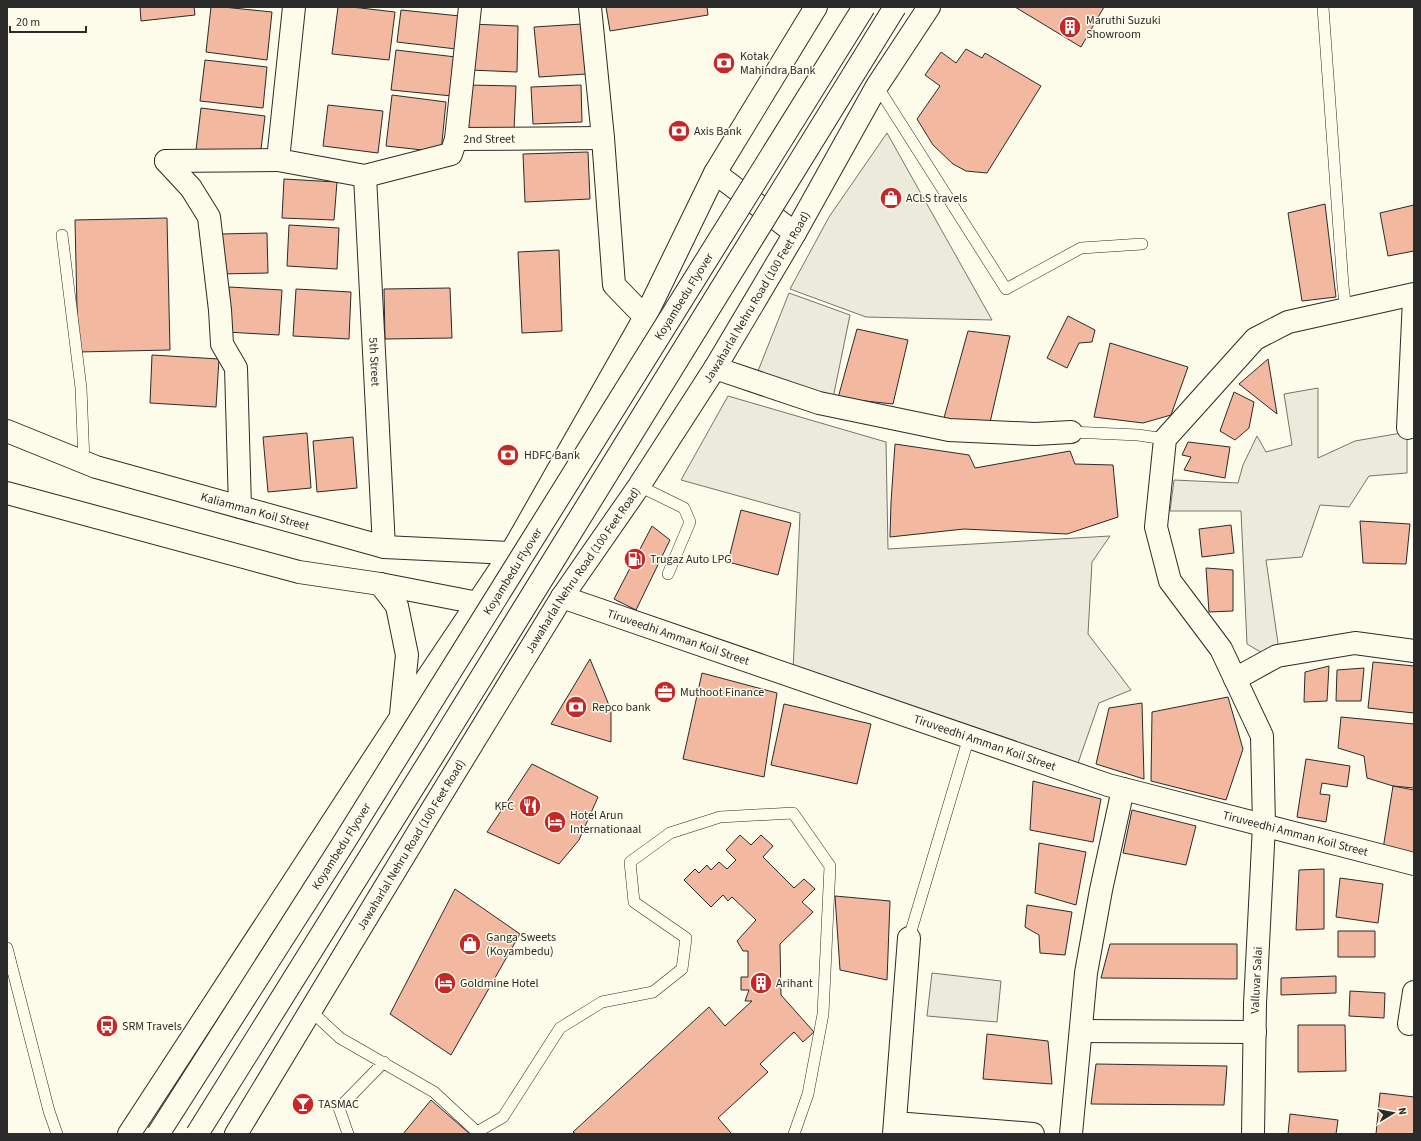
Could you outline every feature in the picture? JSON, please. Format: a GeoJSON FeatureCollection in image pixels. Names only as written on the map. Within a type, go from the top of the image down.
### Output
{"type":"FeatureCollection","features":[{"type":"Feature","properties":{"kind":"main road"},"geometry":{"type":"LineString","coordinates":[[278,160],[294,7]]}},
{"type":"Feature","properties":{"kind":"main road"},"geometry":{"type":"LineString","coordinates":[[456,139],[470,7]]}},
{"type":"Feature","properties":{"kind":"main road"},"geometry":{"type":"LineString","coordinates":[[590,7],[603,138],[614,286],[645,317]]}},
{"type":"Feature","properties":{"kind":"main road"},"geometry":{"type":"LineString","coordinates":[[129,1134],[401,717],[511,553],[645,317],[715,173],[816,7]]}},
{"type":"Feature","properties":{"kind":"main road","name":"Koyambedu Flyover"},"geometry":{"type":"LineString","coordinates":[[158,1134],[350,834],[864,7]]}},
{"type":"Feature","properties":{"kind":"main road"},"geometry":{"type":"LineString","coordinates":[[197,1134],[440,746],[895,7]]}},
{"type":"Feature","properties":{"kind":"main road","name":"Jawaharlal Nehru Road (100 Feet Road)"},"geometry":{"type":"LineString","coordinates":[[236,1134],[562,597],[639,486],[715,368],[795,233],[877,86],[929,7]]}},
{"type":"Feature","properties":{"kind":"main road","name":"2nd Street"},"geometry":{"type":"LineString","coordinates":[[365,176],[451,154],[456,139],[603,138]]}},
{"type":"Feature","properties":{"kind":"main road"},"geometry":{"type":"LineString","coordinates":[[240,507],[236,368],[222,344],[220,310],[209,217],[191,188],[166,161],[278,160],[365,176]]}},
{"type":"Feature","properties":{"kind":"main road"},"geometry":{"type":"LineString","coordinates":[[715,173],[795,233]]}},
{"type":"Feature","properties":{"kind":"main road","name":"5th Street"},"geometry":{"type":"LineString","coordinates":[[365,176],[384,547]]}},
{"type":"Feature","properties":{"kind":"main road"},"geometry":{"type":"LineString","coordinates":[[1165,440],[1255,340],[1288,322],[1414,294]]}},
{"type":"Feature","properties":{"kind":"main road"},"geometry":{"type":"LineString","coordinates":[[1408,428],[1414,299]]}},
{"type":"Feature","properties":{"kind":"main road"},"geometry":{"type":"LineString","coordinates":[[715,368],[819,403],[949,430],[1035,434],[1071,432]]}},
{"type":"Feature","properties":{"kind":"main road","name":"Kaliamman Koil Street"},"geometry":{"type":"LineString","coordinates":[[7,431],[104,469],[384,547],[511,553]]}},
{"type":"Feature","properties":{"kind":"main road","name":"Valluvar Salai"},"geometry":{"type":"LineString","coordinates":[[1165,440],[1156,527],[1170,581],[1221,648],[1262,736],[1264,825],[1255,1032],[1253,1134]]}},
{"type":"Feature","properties":{"kind":"main road"},"geometry":{"type":"LineString","coordinates":[[7,493],[299,572],[380,584],[478,603]]}},
{"type":"Feature","properties":{"kind":"main road"},"geometry":{"type":"LineString","coordinates":[[380,584],[397,606],[407,655],[401,717]]}},
{"type":"Feature","properties":{"kind":"main road","name":"Tiruveedhi Amman Koil Street"},"geometry":{"type":"LineString","coordinates":[[562,597],[1108,785],[1414,864]]}},
{"type":"Feature","properties":{"kind":"main road"},"geometry":{"type":"LineString","coordinates":[[1235,679],[1277,656],[1355,643],[1414,651]]}},
{"type":"Feature","properties":{"kind":"main road"},"geometry":{"type":"LineString","coordinates":[[1071,1134],[1086,973],[1101,890],[1123,789]]}},
{"type":"Feature","properties":{"kind":"main road"},"geometry":{"type":"LineString","coordinates":[[909,938],[894,1129],[1033,1134]]}},
{"type":"Feature","properties":{"kind":"main road"},"geometry":{"type":"LineString","coordinates":[[1409,1024],[1414,992]]}},
{"type":"Feature","properties":{"kind":"main road"},"geometry":{"type":"LineString","coordinates":[[1081,1031],[1255,1032]]}},
{"type":"Feature","properties":{"kind":"lane"},"geometry":{"type":"LineString","coordinates":[[1323,7],[1346,310]]}},
{"type":"Feature","properties":{"kind":"lane"},"geometry":{"type":"LineString","coordinates":[[877,86],[1006,289],[1081,248],[1142,244]]}},
{"type":"Feature","properties":{"kind":"lane"},"geometry":{"type":"LineString","coordinates":[[62,235],[81,388],[84,462]]}},
{"type":"Feature","properties":{"kind":"lane"},"geometry":{"type":"LineString","coordinates":[[1071,432],[1138,435],[1165,440]]}},
{"type":"Feature","properties":{"kind":"lane"},"geometry":{"type":"LineString","coordinates":[[639,486],[684,508],[690,522],[668,574]]}},
{"type":"Feature","properties":{"kind":"lane"},"geometry":{"type":"LineString","coordinates":[[909,938],[969,737]]}},
{"type":"Feature","properties":{"kind":"lane"},"geometry":{"type":"LineString","coordinates":[[311,1011],[340,1038],[434,1092],[477,1132],[503,1117],[560,1028],[602,1002],[653,992],[682,969],[686,938],[634,902],[630,862],[670,834],[720,817],[793,813],[830,866],[823,1014],[808,1094],[794,1134]]}},
{"type":"Feature","properties":{"kind":"lane"},"geometry":{"type":"LineString","coordinates":[[7,948],[49,1111],[57,1134]]}},
{"type":"Feature","properties":{"kind":"lane"},"geometry":{"type":"LineString","coordinates":[[348,1134],[339,1108],[384,1062]]}},
{"type":"Feature","properties":{"kind":"shaded area"},"geometry":{"type":"Polygon","coordinates":[[[887,133],[992,320],[866,317],[790,289],[829,217],[887,133]]]}},
{"type":"Feature","properties":{"kind":"shaded area"},"geometry":{"type":"Polygon","coordinates":[[[789,293],[850,315],[833,398],[756,376],[789,293]]]}},
{"type":"Feature","properties":{"kind":"shaded area"},"geometry":{"type":"Polygon","coordinates":[[[1318,388],[1318,458],[1355,441],[1407,432],[1407,473],[1369,476],[1349,507],[1320,505],[1302,557],[1266,560],[1281,664],[1247,644],[1241,511],[1170,511],[1174,480],[1238,483],[1243,465],[1257,436],[1266,452],[1292,445],[1284,394],[1318,388]]]}},
{"type":"Feature","properties":{"kind":"shaded area"},"geometry":{"type":"Polygon","coordinates":[[[728,396],[886,442],[888,549],[1110,536],[1092,562],[1088,634],[1131,690],[1099,703],[1078,763],[793,671],[800,513],[681,480],[728,396]]]}},
{"type":"Feature","properties":{"kind":"shaded area"},"geometry":{"type":"Polygon","coordinates":[[[932,973],[1001,981],[997,1022],[927,1016],[932,973]]]}},
{"type":"Feature","properties":{"kind":"building"},"geometry":{"type":"Polygon","coordinates":[[[140,7],[194,7],[195,15],[141,21],[140,7]]]}},
{"type":"Feature","properties":{"kind":"building"},"geometry":{"type":"Polygon","coordinates":[[[211,7],[272,12],[267,60],[206,52],[211,7]]]}},
{"type":"Feature","properties":{"kind":"building"},"geometry":{"type":"Polygon","coordinates":[[[338,7],[352,7],[395,12],[389,60],[332,54],[338,7]]]}},
{"type":"Feature","properties":{"kind":"building"},"geometry":{"type":"Polygon","coordinates":[[[606,7],[707,7],[708,15],[610,31],[606,7]]]}},
{"type":"Feature","properties":{"kind":"building","name":"Maruthi Suzuki Showroom"},"geometry":{"type":"Polygon","coordinates":[[[1015,7],[1104,7],[1081,47],[1015,7]]]}},
{"type":"Feature","properties":{"kind":"building"},"geometry":{"type":"Polygon","coordinates":[[[401,10],[460,16],[456,49],[397,42],[401,10]]]}},
{"type":"Feature","properties":{"kind":"building"},"geometry":{"type":"Polygon","coordinates":[[[471,24],[518,26],[517,72],[470,70],[471,24]]]}},
{"type":"Feature","properties":{"kind":"building"},"geometry":{"type":"Polygon","coordinates":[[[582,24],[586,74],[539,77],[534,27],[582,24]]]}},
{"type":"Feature","properties":{"kind":"building"},"geometry":{"type":"Polygon","coordinates":[[[966,49],[982,58],[985,53],[1041,86],[987,173],[966,171],[953,164],[933,145],[917,119],[940,86],[925,75],[941,52],[956,63],[966,49]]]}},
{"type":"Feature","properties":{"kind":"building"},"geometry":{"type":"Polygon","coordinates":[[[396,50],[456,57],[452,96],[391,90],[396,50]]]}},
{"type":"Feature","properties":{"kind":"building"},"geometry":{"type":"Polygon","coordinates":[[[205,60],[267,67],[263,108],[200,101],[205,60]]]}},
{"type":"Feature","properties":{"kind":"building"},"geometry":{"type":"Polygon","coordinates":[[[467,85],[516,86],[514,130],[466,129],[467,85]]]}},
{"type":"Feature","properties":{"kind":"building"},"geometry":{"type":"Polygon","coordinates":[[[581,85],[582,122],[533,124],[531,87],[581,85]]]}},
{"type":"Feature","properties":{"kind":"building"},"geometry":{"type":"Polygon","coordinates":[[[392,95],[446,102],[441,152],[386,146],[392,95]]]}},
{"type":"Feature","properties":{"kind":"building"},"geometry":{"type":"Polygon","coordinates":[[[328,105],[383,111],[378,153],[323,146],[328,105]]]}},
{"type":"Feature","properties":{"kind":"building"},"geometry":{"type":"Polygon","coordinates":[[[201,108],[265,116],[260,157],[196,150],[201,108]]]}},
{"type":"Feature","properties":{"kind":"building"},"geometry":{"type":"Polygon","coordinates":[[[588,152],[590,199],[525,202],[523,154],[588,152]]]}},
{"type":"Feature","properties":{"kind":"building"},"geometry":{"type":"Polygon","coordinates":[[[284,179],[337,182],[334,220],[282,218],[284,179]]]}},
{"type":"Feature","properties":{"kind":"building"},"geometry":{"type":"Polygon","coordinates":[[[1325,204],[1336,297],[1302,301],[1288,213],[1325,204]]]}},
{"type":"Feature","properties":{"kind":"building"},"geometry":{"type":"Polygon","coordinates":[[[1414,205],[1414,251],[1388,256],[1380,213],[1414,205]]]}},
{"type":"Feature","properties":{"kind":"building"},"geometry":{"type":"Polygon","coordinates":[[[167,218],[170,350],[78,352],[75,220],[167,218]]]}},
{"type":"Feature","properties":{"kind":"building"},"geometry":{"type":"Polygon","coordinates":[[[289,225],[339,228],[337,269],[287,266],[289,225]]]}},
{"type":"Feature","properties":{"kind":"building"},"geometry":{"type":"Polygon","coordinates":[[[267,233],[268,273],[220,274],[220,234],[267,233]]]}},
{"type":"Feature","properties":{"kind":"building"},"geometry":{"type":"Polygon","coordinates":[[[559,250],[562,331],[522,333],[518,252],[559,250]]]}},
{"type":"Feature","properties":{"kind":"building"},"geometry":{"type":"Polygon","coordinates":[[[229,287],[282,290],[279,335],[226,332],[229,287]]]}},
{"type":"Feature","properties":{"kind":"building"},"geometry":{"type":"Polygon","coordinates":[[[450,288],[452,338],[385,339],[384,289],[450,288]]]}},
{"type":"Feature","properties":{"kind":"building"},"geometry":{"type":"Polygon","coordinates":[[[296,289],[351,292],[349,339],[293,336],[296,289]]]}},
{"type":"Feature","properties":{"kind":"building"},"geometry":{"type":"Polygon","coordinates":[[[1068,316],[1095,330],[1092,342],[1079,343],[1067,368],[1047,358],[1068,316]]]}},
{"type":"Feature","properties":{"kind":"building"},"geometry":{"type":"Polygon","coordinates":[[[857,329],[908,340],[893,404],[838,398],[857,329]]]}},
{"type":"Feature","properties":{"kind":"building"},"geometry":{"type":"Polygon","coordinates":[[[968,331],[1010,336],[988,431],[942,425],[968,331]]]}},
{"type":"Feature","properties":{"kind":"building"},"geometry":{"type":"Polygon","coordinates":[[[1110,343],[1188,367],[1171,415],[1143,423],[1094,417],[1110,343]]]}},
{"type":"Feature","properties":{"kind":"building"},"geometry":{"type":"Polygon","coordinates":[[[152,355],[219,359],[216,407],[150,403],[152,355]]]}},
{"type":"Feature","properties":{"kind":"building"},"geometry":{"type":"Polygon","coordinates":[[[1268,359],[1277,414],[1239,384],[1268,359]]]}},
{"type":"Feature","properties":{"kind":"building"},"geometry":{"type":"Polygon","coordinates":[[[1234,392],[1254,402],[1249,428],[1235,440],[1220,431],[1234,392]]]}},
{"type":"Feature","properties":{"kind":"building"},"geometry":{"type":"Polygon","coordinates":[[[307,433],[311,488],[268,492],[263,437],[307,433]]]}},
{"type":"Feature","properties":{"kind":"building"},"geometry":{"type":"Polygon","coordinates":[[[353,437],[357,488],[317,492],[313,441],[353,437]]]}},
{"type":"Feature","properties":{"kind":"building"},"geometry":{"type":"Polygon","coordinates":[[[1188,442],[1230,447],[1225,478],[1184,470],[1191,457],[1182,455],[1188,442]]]}},
{"type":"Feature","properties":{"kind":"building"},"geometry":{"type":"Polygon","coordinates":[[[895,444],[969,455],[975,468],[1070,451],[1075,464],[1113,465],[1118,517],[1067,534],[964,529],[890,537],[895,444]]]}},
{"type":"Feature","properties":{"kind":"building"},"geometry":{"type":"Polygon","coordinates":[[[741,510],[791,523],[778,575],[728,562],[741,510]]]}},
{"type":"Feature","properties":{"kind":"building"},"geometry":{"type":"Polygon","coordinates":[[[1360,521],[1410,524],[1406,564],[1363,563],[1360,521]]]}},
{"type":"Feature","properties":{"kind":"building"},"geometry":{"type":"Polygon","coordinates":[[[1231,525],[1234,553],[1202,557],[1199,529],[1231,525]]]}},
{"type":"Feature","properties":{"kind":"building"},"geometry":{"type":"Polygon","coordinates":[[[652,526],[670,540],[636,610],[614,599],[652,526]]]}},
{"type":"Feature","properties":{"kind":"building"},"geometry":{"type":"Polygon","coordinates":[[[1206,568],[1233,570],[1233,611],[1209,612],[1206,568]]]}},
{"type":"Feature","properties":{"kind":"building"},"geometry":{"type":"Polygon","coordinates":[[[590,659],[611,710],[611,742],[551,724],[590,659]]]}},
{"type":"Feature","properties":{"kind":"building"},"geometry":{"type":"Polygon","coordinates":[[[1373,662],[1414,666],[1414,713],[1368,708],[1373,662]]]}},
{"type":"Feature","properties":{"kind":"building"},"geometry":{"type":"Polygon","coordinates":[[[1329,666],[1327,701],[1304,702],[1305,672],[1329,666]]]}},
{"type":"Feature","properties":{"kind":"building"},"geometry":{"type":"Polygon","coordinates":[[[1364,668],[1361,701],[1336,701],[1337,670],[1364,668]]]}},
{"type":"Feature","properties":{"kind":"building"},"geometry":{"type":"Polygon","coordinates":[[[702,673],[777,693],[764,777],[683,759],[702,673]]]}},
{"type":"Feature","properties":{"kind":"building"},"geometry":{"type":"Polygon","coordinates":[[[1228,697],[1243,749],[1226,800],[1151,781],[1152,712],[1228,697]]]}},
{"type":"Feature","properties":{"kind":"building"},"geometry":{"type":"Polygon","coordinates":[[[1142,703],[1144,779],[1096,764],[1109,708],[1142,703]]]}},
{"type":"Feature","properties":{"kind":"building"},"geometry":{"type":"Polygon","coordinates":[[[784,704],[871,724],[857,784],[771,765],[784,704]]]}},
{"type":"Feature","properties":{"kind":"building"},"geometry":{"type":"Polygon","coordinates":[[[1341,717],[1414,724],[1414,788],[1393,786],[1367,778],[1364,756],[1338,748],[1341,717]]]}},
{"type":"Feature","properties":{"kind":"building"},"geometry":{"type":"Polygon","coordinates":[[[1306,759],[1350,766],[1347,787],[1322,783],[1320,794],[1330,795],[1326,822],[1297,817],[1306,759]]]}},
{"type":"Feature","properties":{"kind":"building"},"geometry":{"type":"Polygon","coordinates":[[[532,764],[598,797],[579,840],[559,864],[487,832],[532,764]]]}},
{"type":"Feature","properties":{"kind":"building"},"geometry":{"type":"Polygon","coordinates":[[[1033,781],[1101,799],[1093,842],[1030,830],[1033,781]]]}},
{"type":"Feature","properties":{"kind":"building"},"geometry":{"type":"Polygon","coordinates":[[[1393,786],[1414,790],[1414,854],[1383,849],[1393,786]]]}},
{"type":"Feature","properties":{"kind":"building"},"geometry":{"type":"Polygon","coordinates":[[[1132,810],[1196,826],[1186,865],[1123,853],[1132,810]]]}},
{"type":"Feature","properties":{"kind":"building","name":"Arihant"},"geometry":{"type":"Polygon","coordinates":[[[740,835],[751,845],[761,835],[773,846],[763,857],[794,888],[804,879],[815,889],[802,902],[813,912],[780,944],[781,995],[814,1032],[803,1042],[794,1032],[760,1064],[768,1072],[718,1118],[731,1133],[730,1134],[576,1134],[573,1132],[709,1007],[725,1026],[752,1001],[745,1001],[749,990],[741,990],[741,977],[748,977],[748,951],[743,951],[737,941],[756,920],[732,897],[728,901],[723,895],[711,907],[684,880],[695,869],[699,873],[707,865],[711,870],[719,862],[727,869],[736,860],[726,850],[740,835]]]}},
{"type":"Feature","properties":{"kind":"building"},"geometry":{"type":"Polygon","coordinates":[[[1039,843],[1086,852],[1076,905],[1035,893],[1039,843]]]}},
{"type":"Feature","properties":{"kind":"building"},"geometry":{"type":"Polygon","coordinates":[[[1324,869],[1324,929],[1296,930],[1299,870],[1324,869]]]}},
{"type":"Feature","properties":{"kind":"building"},"geometry":{"type":"Polygon","coordinates":[[[1340,878],[1383,884],[1378,923],[1336,917],[1340,878]]]}},
{"type":"Feature","properties":{"kind":"building"},"geometry":{"type":"Polygon","coordinates":[[[455,889],[520,934],[451,1055],[390,1014],[455,889]]]}},
{"type":"Feature","properties":{"kind":"building"},"geometry":{"type":"Polygon","coordinates":[[[835,896],[890,901],[887,980],[840,970],[835,896]]]}},
{"type":"Feature","properties":{"kind":"building"},"geometry":{"type":"Polygon","coordinates":[[[1027,905],[1072,912],[1065,955],[1040,953],[1039,935],[1025,927],[1027,905]]]}},
{"type":"Feature","properties":{"kind":"building"},"geometry":{"type":"Polygon","coordinates":[[[1338,931],[1375,931],[1375,957],[1338,957],[1338,931]]]}},
{"type":"Feature","properties":{"kind":"building"},"geometry":{"type":"Polygon","coordinates":[[[1110,944],[1237,944],[1237,979],[1101,978],[1110,944]]]}},
{"type":"Feature","properties":{"kind":"building"},"geometry":{"type":"Polygon","coordinates":[[[1336,976],[1336,993],[1281,995],[1281,978],[1336,976]]]}},
{"type":"Feature","properties":{"kind":"building"},"geometry":{"type":"Polygon","coordinates":[[[1350,991],[1385,993],[1384,1018],[1349,1016],[1350,991]]]}},
{"type":"Feature","properties":{"kind":"building"},"geometry":{"type":"Polygon","coordinates":[[[1298,1025],[1345,1025],[1346,1071],[1298,1072],[1298,1025]]]}},
{"type":"Feature","properties":{"kind":"building"},"geometry":{"type":"Polygon","coordinates":[[[987,1034],[1048,1041],[1052,1084],[983,1079],[987,1034]]]}},
{"type":"Feature","properties":{"kind":"building"},"geometry":{"type":"Polygon","coordinates":[[[1096,1064],[1227,1066],[1224,1105],[1091,1104],[1096,1064]]]}},
{"type":"Feature","properties":{"kind":"building"},"geometry":{"type":"Polygon","coordinates":[[[1380,1093],[1414,1097],[1414,1134],[1376,1134],[1380,1093]]]}},
{"type":"Feature","properties":{"kind":"building"},"geometry":{"type":"Polygon","coordinates":[[[431,1100],[470,1134],[403,1134],[431,1100]]]}},
{"type":"Feature","properties":{"kind":"building"},"geometry":{"type":"Polygon","coordinates":[[[1290,1114],[1338,1120],[1336,1134],[1288,1134],[1290,1114]]]}},
{"type":"Feature","properties":{"kind":"place","name":"Maruthi Suzuki Showroom"},"geometry":{"type":"Point","coordinates":[1070,27]}},
{"type":"Feature","properties":{"kind":"place","name":"Kotak Mahindra Bank"},"geometry":{"type":"Point","coordinates":[724,63]}},
{"type":"Feature","properties":{"kind":"place","name":"Axis Bank"},"geometry":{"type":"Point","coordinates":[679,131]}},
{"type":"Feature","properties":{"kind":"place","name":"ACLS travels"},"geometry":{"type":"Point","coordinates":[891,198]}},
{"type":"Feature","properties":{"kind":"place","name":"HDFC Bank"},"geometry":{"type":"Point","coordinates":[508,455]}},
{"type":"Feature","properties":{"kind":"place","name":"Trugaz Auto LPG"},"geometry":{"type":"Point","coordinates":[635,559]}},
{"type":"Feature","properties":{"kind":"place","name":"Muthoot Finance"},"geometry":{"type":"Point","coordinates":[665,692]}},
{"type":"Feature","properties":{"kind":"place","name":"Repco bank"},"geometry":{"type":"Point","coordinates":[576,707]}},
{"type":"Feature","properties":{"kind":"place","name":"KFC"},"geometry":{"type":"Point","coordinates":[530,806]}},
{"type":"Feature","properties":{"kind":"place","name":"Hotel Arun Internationaal"},"geometry":{"type":"Point","coordinates":[555,822]}},
{"type":"Feature","properties":{"kind":"place","name":"Ganga Sweets (Koyambedu)"},"geometry":{"type":"Point","coordinates":[470,944]}},
{"type":"Feature","properties":{"kind":"place","name":"Goldmine Hotel"},"geometry":{"type":"Point","coordinates":[445,983]}},
{"type":"Feature","properties":{"kind":"place","name":"Arihant"},"geometry":{"type":"Point","coordinates":[761,983]}},
{"type":"Feature","properties":{"kind":"place","name":"SRM Travels"},"geometry":{"type":"Point","coordinates":[107,1026]}},
{"type":"Feature","properties":{"kind":"place","name":"TASMAC"},"geometry":{"type":"Point","coordinates":[303,1104]}}]}
